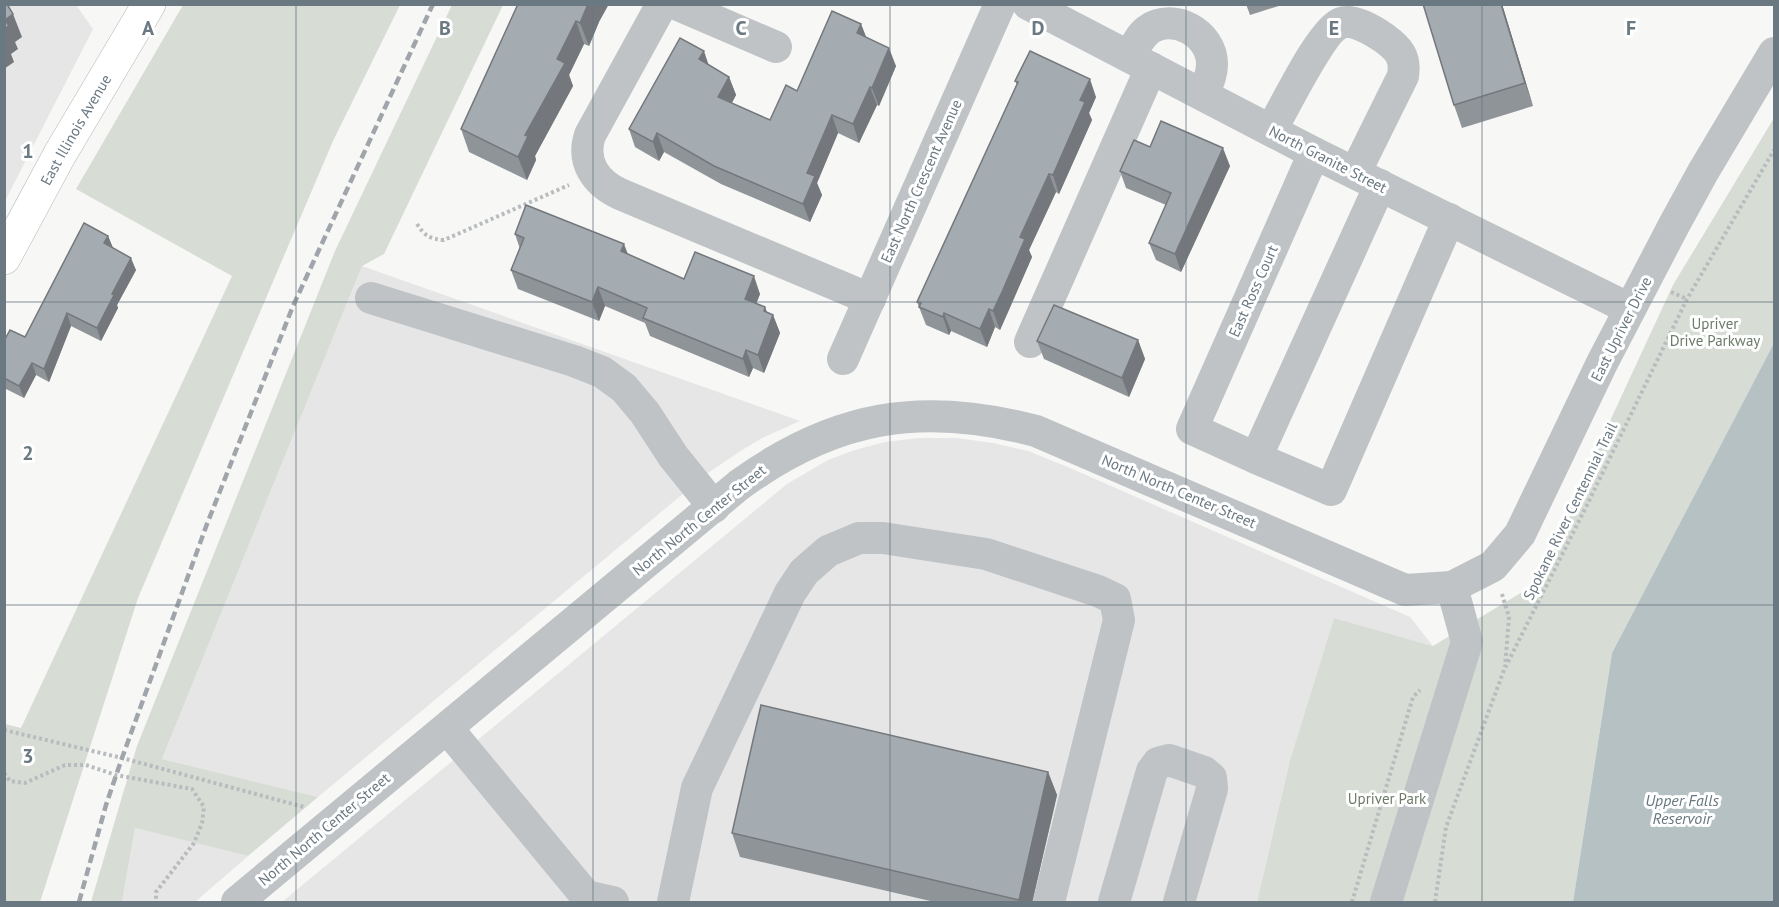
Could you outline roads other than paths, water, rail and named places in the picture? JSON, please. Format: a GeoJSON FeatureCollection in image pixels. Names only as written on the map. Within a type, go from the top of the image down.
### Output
{"type":"FeatureCollection","features":[{"type":"Feature","properties":{"kind":"main road","name":"East Illinois Avenue"},"geometry":{"type":"LineString","coordinates":[[4,258],[60,154],[146,6]]}},
{"type":"Feature","properties":{"kind":"street"},"geometry":{"type":"LineString","coordinates":[[663,4],[590,135],[586,153],[594,174],[603,185],[620,194],[870,299]]}},
{"type":"Feature","properties":{"kind":"street"},"geometry":{"type":"LineString","coordinates":[[676,4],[776,47]]}},
{"type":"Feature","properties":{"kind":"street","name":"East North Crescent Avenue"},"geometry":{"type":"LineString","coordinates":[[843,359],[1000,4]]}},
{"type":"Feature","properties":{"kind":"street","name":"North Granite Street"},"geometry":{"type":"LineString","coordinates":[[1028,4],[1314,153],[1630,309]]}},
{"type":"Feature","properties":{"kind":"street"},"geometry":{"type":"LineString","coordinates":[[1271,130],[1313,54],[1325,36],[1342,22],[1371,30],[1393,45],[1402,56],[1405,63],[1403,76],[1368,179],[1256,458],[1331,490],[1449,219]]}},
{"type":"Feature","properties":{"kind":"street"},"geometry":{"type":"LineString","coordinates":[[1030,342],[1140,63],[1140,38],[1148,30],[1160,23],[1178,23],[1196,33],[1210,52],[1211,76],[1203,95]]}},
{"type":"Feature","properties":{"kind":"street","name":"East Upriver Drive"},"geometry":{"type":"LineString","coordinates":[[1452,587],[1493,566],[1520,534],[1630,309],[1703,172],[1774,53]]}},
{"type":"Feature","properties":{"kind":"street","name":"East Ross Court"},"geometry":{"type":"LineString","coordinates":[[1256,458],[1192,429],[1314,153]]}},
{"type":"Feature","properties":{"kind":"street"},"geometry":{"type":"LineString","coordinates":[[371,298],[574,361],[614,379],[634,399],[673,456],[714,507]]}},
{"type":"Feature","properties":{"kind":"street","name":"North North Center Street"},"geometry":{"type":"LineString","coordinates":[[237,903],[739,485],[781,457],[830,435],[864,424],[903,417],[940,415],[977,418],[1036,431],[1405,590],[1452,587]]}},
{"type":"Feature","properties":{"kind":"street"},"geometry":{"type":"LineString","coordinates":[[673,903],[697,788],[790,593],[804,572],[828,551],[859,538],[883,538],[986,554],[1098,591],[1115,599],[1119,620],[1050,903]]}},
{"type":"Feature","properties":{"kind":"street"},"geometry":{"type":"LineString","coordinates":[[1386,903],[1467,642],[1452,587]]}},
{"type":"Feature","properties":{"kind":"street"},"geometry":{"type":"LineString","coordinates":[[447,728],[586,896],[613,903]]}},
{"type":"Feature","properties":{"kind":"street"},"geometry":{"type":"LineString","coordinates":[[1114,903],[1152,771],[1158,763],[1169,760],[1204,772],[1211,778],[1212,789],[1179,903]]}},
{"type":"Feature","properties":{"kind":"water","name":"Upper Falls Reservoir"},"geometry":{"type":"Polygon","coordinates":[[[1774,343],[1774,902],[1573,902],[1612,653],[1774,343]]]}},
{"type":"Feature","properties":{"kind":"railway"},"geometry":{"type":"LineString","coordinates":[[79,902],[106,805],[207,524],[293,306],[433,4]]}},
{"type":"Feature","properties":{"kind":"park label","name":"Upriver Drive Parkway"},"geometry":{"type":"Point","coordinates":[1715,332]}},
{"type":"Feature","properties":{"kind":"park label","name":"Upriver Park"},"geometry":{"type":"Point","coordinates":[1387,798]}}]}
